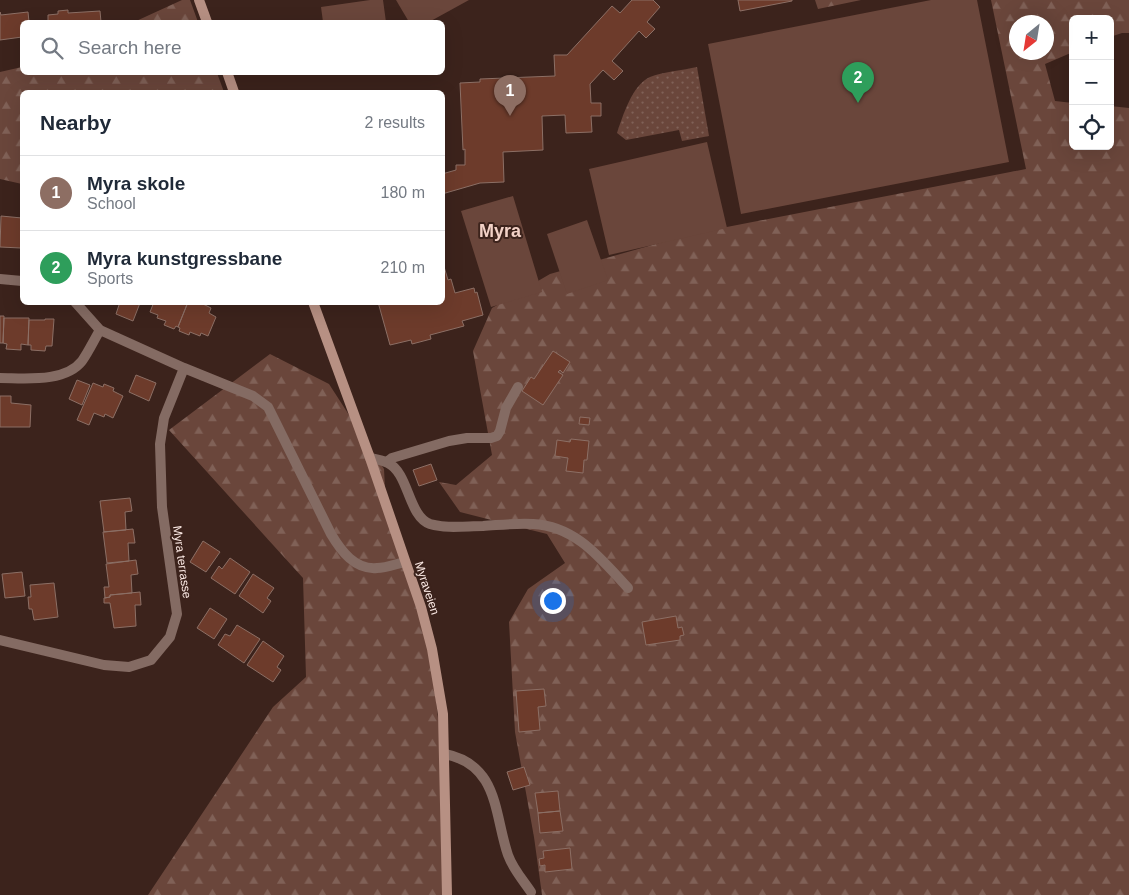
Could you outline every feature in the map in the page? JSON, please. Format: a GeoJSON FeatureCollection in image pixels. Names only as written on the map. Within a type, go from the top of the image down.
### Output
{"type":"FeatureCollection","features":[{"type":"Feature","properties":{"kind":"main road"},"geometry":{"type":"LineString","coordinates":[[199,0],[206,20]]}},
{"type":"Feature","properties":{"kind":"main road"},"geometry":{"type":"LineString","coordinates":[[228,75],[233,90]]}},
{"type":"Feature","properties":{"kind":"main road","name":"Myraveien"},"geometry":{"type":"LineString","coordinates":[[315,305],[421,607],[434,657],[443,714],[447,895]]}},
{"type":"Feature","properties":{"kind":"street"},"geometry":{"type":"LineString","coordinates":[[0,279],[20,281]]}},
{"type":"Feature","properties":{"kind":"street"},"geometry":{"type":"LineString","coordinates":[[78,305],[100,330],[184,368],[253,396],[268,407],[331,534],[342,552],[354,562],[365,567],[377,569],[405,562]]}},
{"type":"Feature","properties":{"kind":"street"},"geometry":{"type":"LineString","coordinates":[[0,378],[40,378],[65,373],[81,362],[100,330]]}},
{"type":"Feature","properties":{"kind":"street","name":"Myra terrasse"},"geometry":{"type":"LineString","coordinates":[[0,640],[104,665],[129,667],[151,660],[170,637],[177,614],[162,507],[160,444],[164,418],[184,368]]}},
{"type":"Feature","properties":{"kind":"street"},"geometry":{"type":"LineString","coordinates":[[387,462],[392,458],[449,441],[497,436],[506,408],[518,387]]}},
{"type":"Feature","properties":{"kind":"street"},"geometry":{"type":"LineString","coordinates":[[370,458],[387,462],[391,465],[402,479],[416,512],[430,524],[448,527],[534,524],[556,528],[586,544],[628,588]]}},
{"type":"Feature","properties":{"kind":"street"},"geometry":{"type":"LineString","coordinates":[[445,754],[456,757],[476,768],[482,774],[494,798],[509,857],[531,892]]}},
{"type":"Feature","properties":{"kind":"green space"},"geometry":{"type":"Polygon","coordinates":[[[182,0],[190,0],[197,20],[138,20],[182,0]]]}},
{"type":"Feature","properties":{"kind":"green space"},"geometry":{"type":"Polygon","coordinates":[[[383,0],[386,20],[323,20],[321,7],[383,0]]]}},
{"type":"Feature","properties":{"kind":"green space"},"geometry":{"type":"Polygon","coordinates":[[[396,0],[469,0],[433,20],[408,20],[396,0]]]}},
{"type":"Feature","properties":{"kind":"green space"},"geometry":{"type":"Polygon","coordinates":[[[815,0],[861,0],[818,9],[815,0]]]}},
{"type":"Feature","properties":{"kind":"green space"},"geometry":{"type":"Polygon","coordinates":[[[931,0],[977,0],[1009,162],[741,214],[708,44],[931,0]]]}},
{"type":"Feature","properties":{"kind":"green space"},"geometry":{"type":"Polygon","coordinates":[[[991,0],[1129,0],[1129,33],[1114,36],[1114,15],[1069,15],[1069,54],[1045,64],[1055,101],[1069,103],[1069,150],[1114,150],[1114,106],[1129,108],[1129,895],[542,895],[534,837],[515,732],[509,622],[528,589],[565,563],[547,534],[460,512],[439,482],[456,485],[492,455],[473,351],[492,308],[550,274],[691,234],[1026,169],[991,0]]]}},
{"type":"Feature","properties":{"kind":"green space"},"geometry":{"type":"Polygon","coordinates":[[[20,67],[20,75],[218,75],[223,90],[20,90],[20,184],[0,179],[0,72],[20,67]]]}},
{"type":"Feature","properties":{"kind":"green space"},"geometry":{"type":"Polygon","coordinates":[[[697,67],[709,136],[682,141],[679,130],[626,140],[617,133],[633,94],[644,81],[661,74],[697,67]]]}},
{"type":"Feature","properties":{"kind":"green space"},"geometry":{"type":"Polygon","coordinates":[[[707,142],[727,228],[609,255],[589,169],[707,142]]]}},
{"type":"Feature","properties":{"kind":"green space"},"geometry":{"type":"Polygon","coordinates":[[[513,196],[542,292],[491,307],[461,211],[513,196]]]}},
{"type":"Feature","properties":{"kind":"green space"},"geometry":{"type":"Polygon","coordinates":[[[587,220],[608,280],[567,294],[547,234],[587,220]]]}},
{"type":"Feature","properties":{"kind":"green space"},"geometry":{"type":"Polygon","coordinates":[[[270,354],[329,384],[384,469],[385,489],[419,589],[435,692],[447,796],[448,895],[148,895],[273,707],[306,677],[303,578],[169,430],[270,354]]]}},
{"type":"Feature","properties":{"kind":"building"},"geometry":{"type":"Polygon","coordinates":[[[632,0],[653,0],[660,7],[647,22],[655,29],[646,38],[639,31],[612,61],[623,71],[614,80],[603,70],[590,84],[591,103],[601,103],[601,116],[591,116],[592,132],[566,133],[565,115],[542,116],[543,150],[503,152],[504,182],[480,183],[445,193],[445,173],[456,170],[456,165],[465,165],[460,83],[480,82],[480,79],[555,76],[554,55],[567,55],[612,6],[620,13],[632,0]]]}},
{"type":"Feature","properties":{"kind":"building"},"geometry":{"type":"Polygon","coordinates":[[[738,0],[792,0],[792,1],[740,11],[738,0]]]}},
{"type":"Feature","properties":{"kind":"building"},"geometry":{"type":"Polygon","coordinates":[[[68,10],[68,13],[100,11],[101,20],[48,20],[48,15],[58,14],[58,11],[68,10]]]}},
{"type":"Feature","properties":{"kind":"building"},"geometry":{"type":"Polygon","coordinates":[[[0,12],[1,15],[28,12],[29,20],[20,20],[20,37],[0,40],[0,12]]]}},
{"type":"Feature","properties":{"kind":"building"},"geometry":{"type":"Polygon","coordinates":[[[1,216],[20,218],[20,248],[0,247],[1,216]]]}},
{"type":"Feature","properties":{"kind":"building"},"geometry":{"type":"Polygon","coordinates":[[[445,270],[448,280],[451,279],[455,293],[474,288],[475,293],[477,292],[483,315],[462,321],[464,326],[430,335],[431,339],[412,344],[411,340],[390,345],[379,305],[445,305],[445,270]]]}},
{"type":"Feature","properties":{"kind":"building"},"geometry":{"type":"Polygon","coordinates":[[[119,305],[139,305],[133,321],[116,314],[119,305]]]}},
{"type":"Feature","properties":{"kind":"building"},"geometry":{"type":"Polygon","coordinates":[[[153,305],[187,305],[178,327],[176,326],[174,329],[164,325],[166,321],[157,318],[158,315],[150,312],[153,305]]]}},
{"type":"Feature","properties":{"kind":"building"},"geometry":{"type":"Polygon","coordinates":[[[187,305],[205,305],[211,308],[209,313],[216,317],[208,336],[201,333],[200,336],[190,332],[189,335],[179,331],[180,328],[178,327],[187,305]]]}},
{"type":"Feature","properties":{"kind":"building"},"geometry":{"type":"Polygon","coordinates":[[[0,316],[4,316],[3,343],[0,343],[0,316]]]}},
{"type":"Feature","properties":{"kind":"building"},"geometry":{"type":"Polygon","coordinates":[[[4,318],[29,318],[28,345],[21,344],[21,350],[6,349],[7,344],[3,343],[4,318]]]}},
{"type":"Feature","properties":{"kind":"building"},"geometry":{"type":"Polygon","coordinates":[[[54,319],[52,346],[46,346],[45,351],[31,350],[31,345],[28,345],[29,320],[54,319]]]}},
{"type":"Feature","properties":{"kind":"building"},"geometry":{"type":"Polygon","coordinates":[[[553,351],[570,362],[563,373],[560,370],[558,372],[563,375],[543,405],[522,391],[531,377],[534,379],[553,351]]]}},
{"type":"Feature","properties":{"kind":"building"},"geometry":{"type":"Polygon","coordinates":[[[136,375],[156,383],[149,401],[129,392],[136,375]]]}},
{"type":"Feature","properties":{"kind":"building"},"geometry":{"type":"Polygon","coordinates":[[[77,380],[90,385],[82,405],[69,399],[77,380]]]}},
{"type":"Feature","properties":{"kind":"building"},"geometry":{"type":"Polygon","coordinates":[[[93,383],[103,387],[104,384],[114,388],[113,391],[123,396],[113,418],[105,414],[104,417],[94,413],[89,425],[77,420],[93,383]]]}},
{"type":"Feature","properties":{"kind":"building"},"geometry":{"type":"Polygon","coordinates":[[[0,396],[11,396],[11,403],[31,405],[30,427],[0,427],[0,396]]]}},
{"type":"Feature","properties":{"kind":"building"},"geometry":{"type":"Polygon","coordinates":[[[580,417],[590,418],[589,425],[579,424],[580,417]]]}},
{"type":"Feature","properties":{"kind":"building"},"geometry":{"type":"Polygon","coordinates":[[[571,439],[589,441],[587,460],[584,460],[583,473],[566,471],[568,458],[555,456],[557,440],[570,442],[571,439]]]}},
{"type":"Feature","properties":{"kind":"building"},"geometry":{"type":"Polygon","coordinates":[[[431,464],[437,480],[419,486],[413,470],[431,464]]]}},
{"type":"Feature","properties":{"kind":"building"},"geometry":{"type":"Polygon","coordinates":[[[130,498],[132,511],[125,512],[126,530],[104,532],[100,501],[130,498]]]}},
{"type":"Feature","properties":{"kind":"building"},"geometry":{"type":"Polygon","coordinates":[[[133,529],[135,543],[128,543],[129,561],[107,563],[103,532],[133,529]]]}},
{"type":"Feature","properties":{"kind":"building"},"geometry":{"type":"Polygon","coordinates":[[[203,541],[220,552],[206,572],[190,562],[203,541]]]}},
{"type":"Feature","properties":{"kind":"building"},"geometry":{"type":"Polygon","coordinates":[[[230,558],[250,572],[235,594],[211,578],[219,566],[222,569],[230,558]]]}},
{"type":"Feature","properties":{"kind":"building"},"geometry":{"type":"Polygon","coordinates":[[[136,560],[138,574],[131,575],[132,593],[110,595],[110,597],[105,598],[104,587],[109,587],[106,564],[136,560]]]}},
{"type":"Feature","properties":{"kind":"building"},"geometry":{"type":"Polygon","coordinates":[[[22,572],[25,596],[5,598],[2,574],[22,572]]]}},
{"type":"Feature","properties":{"kind":"building"},"geometry":{"type":"Polygon","coordinates":[[[253,574],[274,588],[267,598],[271,601],[263,613],[239,596],[253,574]]]}},
{"type":"Feature","properties":{"kind":"building"},"geometry":{"type":"Polygon","coordinates":[[[54,583],[58,617],[34,620],[32,609],[29,609],[30,585],[54,583]]]}},
{"type":"Feature","properties":{"kind":"building"},"geometry":{"type":"Polygon","coordinates":[[[140,592],[141,605],[135,605],[136,626],[114,628],[110,603],[104,603],[104,598],[110,597],[110,595],[140,592]]]}},
{"type":"Feature","properties":{"kind":"building"},"geometry":{"type":"Polygon","coordinates":[[[210,608],[227,619],[214,639],[197,628],[210,608]]]}},
{"type":"Feature","properties":{"kind":"building"},"geometry":{"type":"Polygon","coordinates":[[[676,616],[678,628],[682,627],[684,635],[680,636],[680,640],[646,645],[642,622],[676,616]]]}},
{"type":"Feature","properties":{"kind":"building"},"geometry":{"type":"Polygon","coordinates":[[[237,625],[260,639],[244,663],[218,645],[225,634],[230,636],[237,625]]]}},
{"type":"Feature","properties":{"kind":"building"},"geometry":{"type":"Polygon","coordinates":[[[263,641],[284,656],[277,667],[281,670],[273,682],[247,665],[263,641]]]}},
{"type":"Feature","properties":{"kind":"building"},"geometry":{"type":"Polygon","coordinates":[[[544,689],[546,706],[538,707],[540,730],[519,732],[516,691],[544,689]]]}},
{"type":"Feature","properties":{"kind":"building"},"geometry":{"type":"Polygon","coordinates":[[[524,767],[530,785],[513,790],[507,772],[524,767]]]}},
{"type":"Feature","properties":{"kind":"building"},"geometry":{"type":"Polygon","coordinates":[[[558,791],[560,811],[538,813],[535,793],[558,791]]]}},
{"type":"Feature","properties":{"kind":"building"},"geometry":{"type":"Polygon","coordinates":[[[560,811],[563,831],[540,833],[538,813],[560,811]]]}},
{"type":"Feature","properties":{"kind":"building"},"geometry":{"type":"Polygon","coordinates":[[[570,848],[572,869],[545,872],[545,865],[540,866],[539,859],[544,858],[543,851],[570,848]]]}},
{"type":"Feature","properties":{"kind":"place","name":"Myra kunstgressbane"},"geometry":{"type":"Point","coordinates":[858,103]}},
{"type":"Feature","properties":{"kind":"place","name":"Myra skole"},"geometry":{"type":"Point","coordinates":[510,116]}},
{"type":"Feature","properties":{"kind":"district","name":"Myra"},"geometry":{"type":"Point","coordinates":[500,231]}}]}
